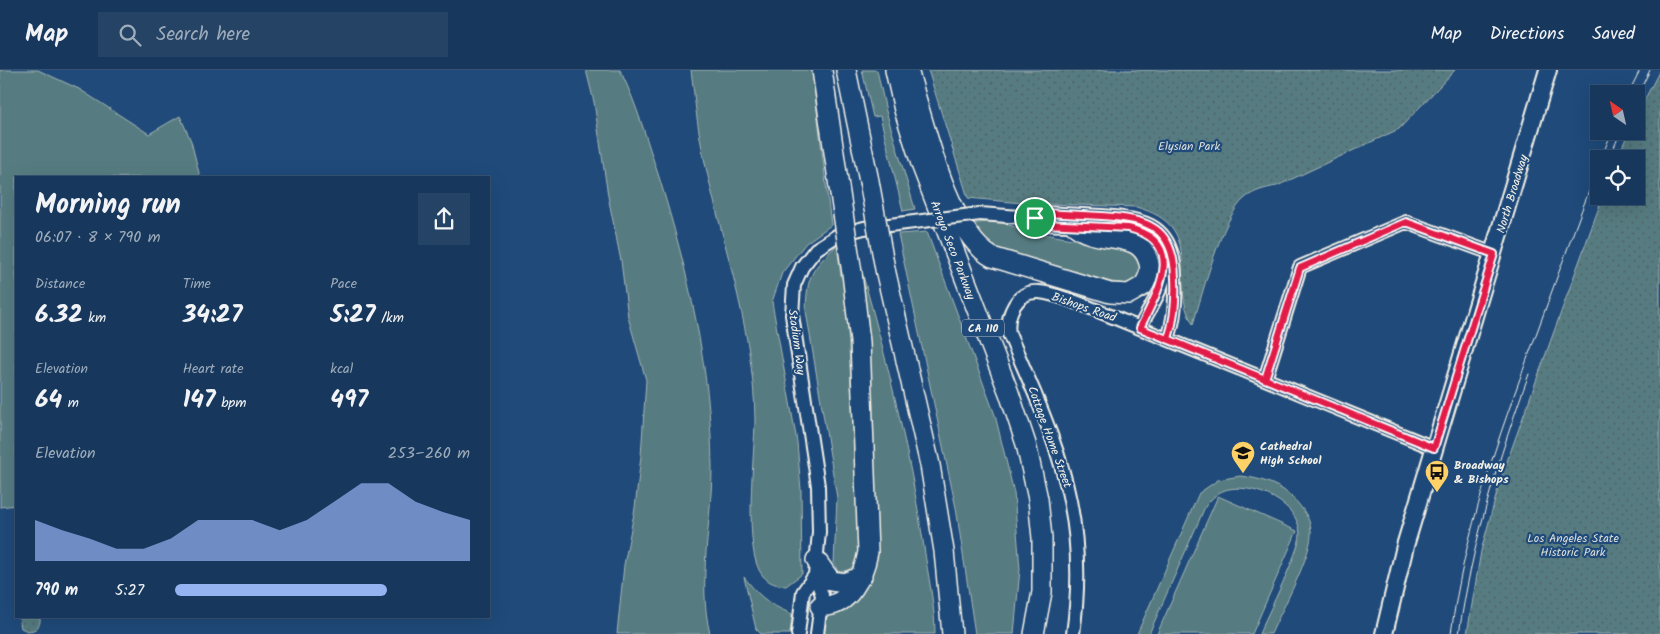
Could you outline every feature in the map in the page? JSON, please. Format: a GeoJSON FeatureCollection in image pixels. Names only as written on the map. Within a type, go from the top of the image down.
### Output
{"type":"FeatureCollection","features":[{"type":"Feature","properties":{"kind":"highway"},"geometry":{"type":"LineString","coordinates":[[820,606],[826,606],[845,597],[856,586],[862,576],[868,552],[860,342],[852,273],[822,70]]}},
{"type":"Feature","properties":{"kind":"highway"},"geometry":{"type":"LineString","coordinates":[[846,70],[885,269],[930,465],[944,551],[952,634]]}},
{"type":"Feature","properties":{"kind":"highway","name":"Arroyo Seco Parkway"},"geometry":{"type":"LineString","coordinates":[[895,70],[904,110],[921,164],[1010,393],[1026,444],[1038,499],[1042,538],[1042,592],[1034,634]]}},
{"type":"Feature","properties":{"kind":"highway"},"geometry":{"type":"LineString","coordinates":[[908,70],[933,150],[954,206],[964,230],[981,250],[992,257],[1110,293],[1129,294],[1143,286],[1150,268],[1146,255],[1140,247],[1129,241],[1087,233],[1074,225]]}},
{"type":"Feature","properties":{"kind":"highway"},"geometry":{"type":"LineString","coordinates":[[944,551],[965,634]]}},
{"type":"Feature","properties":{"kind":"highway"},"geometry":{"type":"LineString","coordinates":[[816,568],[831,581],[845,583],[862,576]]}},
{"type":"Feature","properties":{"kind":"highway"},"geometry":{"type":"LineString","coordinates":[[1042,592],[1045,634]]}},
{"type":"Feature","properties":{"kind":"main road","name":"North Broadway"},"geometry":{"type":"LineString","coordinates":[[1384,634],[1405,546],[1548,70]]}},
{"type":"Feature","properties":{"kind":"street","name":"Stadium Way"},"geometry":{"type":"LineString","coordinates":[[1035,218],[1044,213],[1124,218],[1141,221],[1156,228],[1171,249],[1175,265],[1175,318],[1168,339]]}},
{"type":"Feature","properties":{"kind":"street","name":"Stadium Way"},"geometry":{"type":"LineString","coordinates":[[817,634],[822,595],[816,568],[819,532],[818,486],[792,316],[794,286],[802,267],[816,249],[838,235],[864,228],[980,214],[1035,218],[1043,224],[1134,229],[1146,234],[1158,246],[1164,264],[1163,278],[1140,328]]}},
{"type":"Feature","properties":{"kind":"street"},"geometry":{"type":"LineString","coordinates":[[1265,379],[1300,268],[1406,222],[1494,254]]}},
{"type":"Feature","properties":{"kind":"street","name":"Bishops Road"},"geometry":{"type":"LineString","coordinates":[[1040,292],[1081,304],[1434,448]]}},
{"type":"Feature","properties":{"kind":"street","name":"Cottage Home Street"},"geometry":{"type":"LineString","coordinates":[[1040,292],[1030,294],[1017,301],[1010,312],[1008,326],[1009,334],[1054,440],[1070,493],[1078,561],[1078,590],[1073,634]]}},
{"type":"Feature","properties":{"kind":"street","name":"Stadium Way"},"geometry":{"type":"LineString","coordinates":[[798,634],[803,592],[816,568]]}},
{"type":"Feature","properties":{"kind":"green space"},"geometry":{"type":"Polygon","coordinates":[[[0,70],[38,70],[79,89],[149,134],[180,116],[191,141],[200,176],[15,176],[15,505],[0,507],[0,70]]]}},
{"type":"Feature","properties":{"kind":"green space"},"geometry":{"type":"Polygon","coordinates":[[[586,70],[620,70],[626,83],[637,109],[670,212],[696,320],[711,430],[712,467],[705,572],[706,614],[710,634],[617,634],[624,565],[635,508],[641,456],[646,380],[628,317],[621,261],[608,196],[594,102],[586,70]]]}},
{"type":"Feature","properties":{"kind":"green space"},"geometry":{"type":"Polygon","coordinates":[[[691,70],[812,70],[831,225],[806,243],[782,273],[772,302],[797,442],[801,490],[802,574],[786,586],[774,584],[763,576],[757,564],[753,547],[751,502],[755,420],[753,384],[742,313],[700,138],[691,70]]]}},
{"type":"Feature","properties":{"kind":"green space"},"geometry":{"type":"Polygon","coordinates":[[[862,70],[877,70],[886,111],[915,209],[903,211],[880,116],[873,117],[862,70]]]}},
{"type":"Feature","properties":{"kind":"green space","name":"Elysian Park"},"geometry":{"type":"Polygon","coordinates":[[[928,70],[1455,70],[1399,129],[1277,186],[1252,193],[1245,198],[1236,208],[1221,238],[1193,324],[1186,307],[1183,290],[1182,257],[1179,241],[1172,228],[1158,216],[1136,207],[1022,203],[968,198],[928,70]]]}},
{"type":"Feature","properties":{"kind":"green space","name":"Los Angeles State Historic Park"},"geometry":{"type":"Polygon","coordinates":[[[1660,70],[1660,634],[1467,634],[1481,551],[1501,478],[1600,205],[1645,205],[1645,150],[1621,150],[1625,140],[1645,140],[1645,99],[1660,70]]]}},
{"type":"Feature","properties":{"kind":"green space"},"geometry":{"type":"Polygon","coordinates":[[[995,221],[1032,232],[1135,250],[1143,263],[1139,278],[1128,284],[1112,282],[1012,255],[987,245],[970,224],[995,221]]]}},
{"type":"Feature","properties":{"kind":"green space"},"geometry":{"type":"Polygon","coordinates":[[[927,232],[995,415],[1014,493],[1020,569],[1014,634],[975,634],[956,508],[898,234],[927,232]]]}},
{"type":"Feature","properties":{"kind":"green space"},"geometry":{"type":"Polygon","coordinates":[[[837,245],[841,277],[845,276],[860,545],[855,564],[849,569],[838,572],[834,563],[837,498],[806,311],[809,281],[812,274],[821,261],[837,245]]]}},
{"type":"Feature","properties":{"kind":"green space"},"geometry":{"type":"Polygon","coordinates":[[[862,272],[881,340],[905,443],[931,590],[935,634],[823,634],[826,613],[851,600],[865,586],[872,567],[877,540],[862,272]]]}},
{"type":"Feature","properties":{"kind":"green space"},"geometry":{"type":"Polygon","coordinates":[[[1240,476],[1255,478],[1284,490],[1301,507],[1308,518],[1311,530],[1311,540],[1302,567],[1271,634],[1259,634],[1295,554],[1300,534],[1298,523],[1292,513],[1274,498],[1263,493],[1239,488],[1218,493],[1205,507],[1149,634],[1137,634],[1199,493],[1218,480],[1240,476]]]}},
{"type":"Feature","properties":{"kind":"green space"},"geometry":{"type":"Polygon","coordinates":[[[1218,496],[1297,531],[1252,634],[1157,634],[1218,496]]]}},
{"type":"Feature","properties":{"kind":"green space"},"geometry":{"type":"Polygon","coordinates":[[[744,577],[765,599],[792,614],[790,634],[761,634],[756,629],[744,577]]]}},
{"type":"Feature","properties":{"kind":"green space"},"geometry":{"type":"Polygon","coordinates":[[[19,618],[40,618],[40,623],[35,629],[27,631],[21,628],[19,618]]]}},
{"type":"Feature","properties":{"kind":"tram line"},"geometry":{"type":"LineString","coordinates":[[1632,85],[1640,70]]}},
{"type":"Feature","properties":{"kind":"tram line"},"geometry":{"type":"LineString","coordinates":[[1642,85],[1650,70]]}},
{"type":"Feature","properties":{"kind":"tram line"},"geometry":{"type":"LineString","coordinates":[[1605,150],[1608,140]]}},
{"type":"Feature","properties":{"kind":"tram line"},"geometry":{"type":"LineString","coordinates":[[1613,150],[1617,140]]}},
{"type":"Feature","properties":{"kind":"tram line"},"geometry":{"type":"LineString","coordinates":[[1451,634],[1464,559],[1495,450],[1590,189]]}},
{"type":"Feature","properties":{"kind":"tram line"},"geometry":{"type":"LineString","coordinates":[[1459,634],[1464,600],[1487,502],[1529,374]]}},
{"type":"Feature","properties":{"kind":"place","name":"Cathedral High School"},"geometry":{"type":"Point","coordinates":[1243,474]}},
{"type":"Feature","properties":{"kind":"place","name":"Broadway & Bishops"},"geometry":{"type":"Point","coordinates":[1437,493]}},
{"type":"Feature","properties":{"kind":"route"},"geometry":{"type":"LineString","coordinates":[[1044,213],[1124,218],[1141,221],[1156,228],[1167,241],[1175,265],[1175,318],[1168,339],[1265,379],[1300,268],[1406,222],[1494,254],[1434,448],[1140,328],[1161,285],[1165,271],[1163,257],[1155,242],[1141,231],[1128,228],[1043,224],[1035,218],[1044,213]]}}]}
